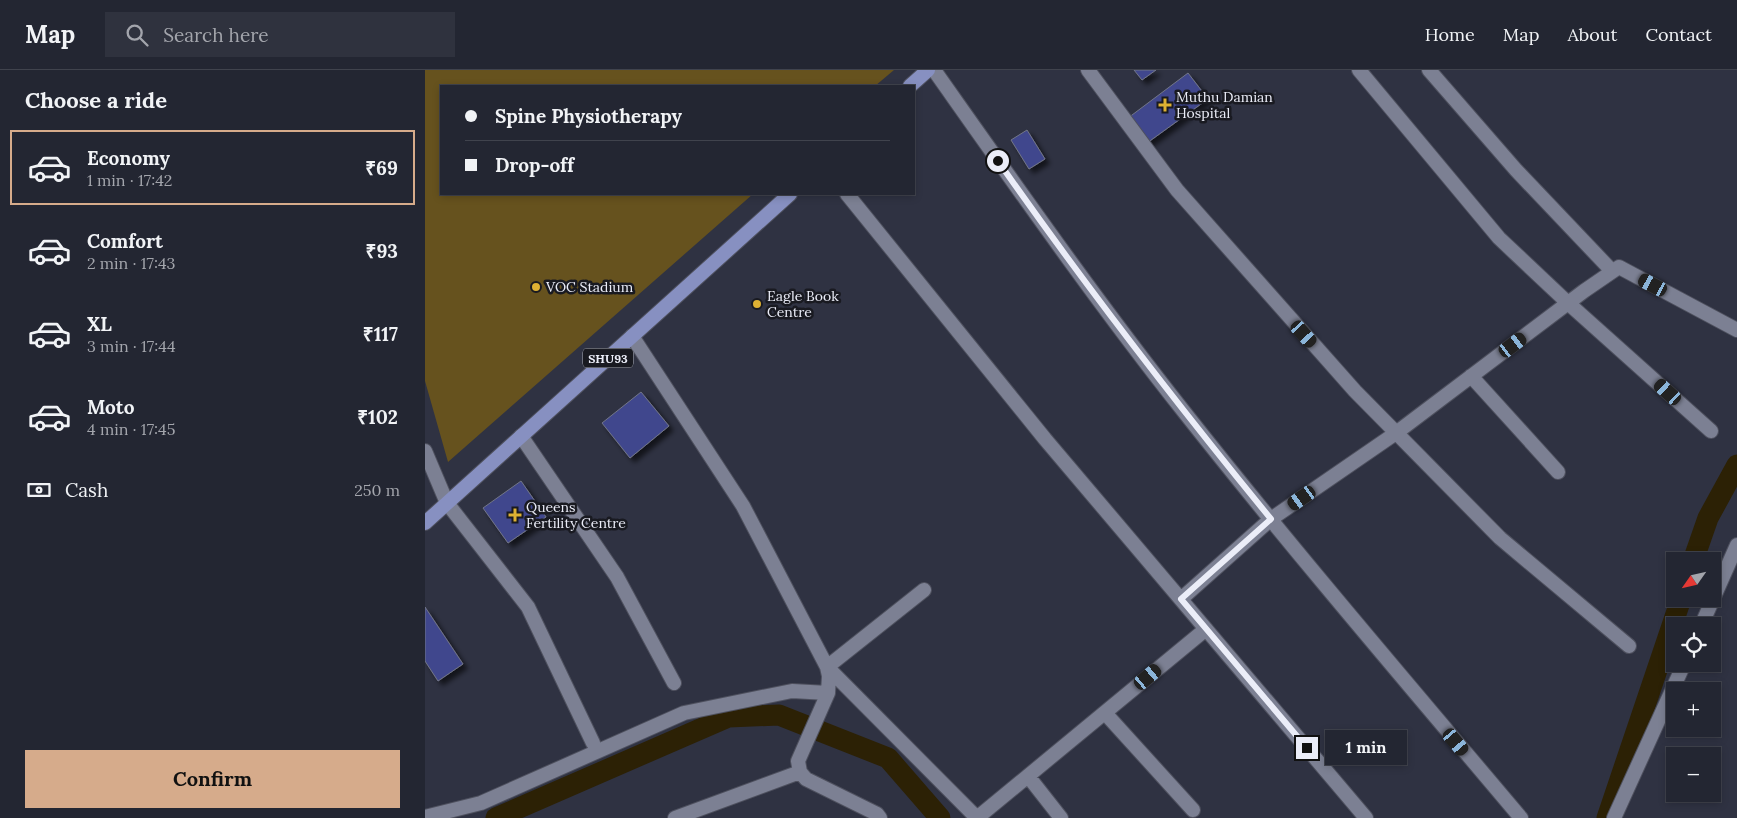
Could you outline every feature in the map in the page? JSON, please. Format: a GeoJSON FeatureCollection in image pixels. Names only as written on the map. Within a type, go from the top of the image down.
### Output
{"type":"FeatureCollection","features":[{"type":"Feature","properties":{"kind":"main road"},"geometry":{"type":"LineString","coordinates":[[911,85],[928,70]]}},
{"type":"Feature","properties":{"kind":"main road","name":"SHU93"},"geometry":{"type":"LineString","coordinates":[[425,523],[789,195]]}},
{"type":"Feature","properties":{"kind":"street"},"geometry":{"type":"LineString","coordinates":[[934,70],[1051,237],[1184,412],[1521,818]]}},
{"type":"Feature","properties":{"kind":"street"},"geometry":{"type":"LineString","coordinates":[[1089,70],[1177,190],[1355,391],[1500,538],[1629,646]]}},
{"type":"Feature","properties":{"kind":"street"},"geometry":{"type":"LineString","coordinates":[[1359,70],[1499,238],[1568,303],[1711,431]]}},
{"type":"Feature","properties":{"kind":"street"},"geometry":{"type":"LineString","coordinates":[[1429,70],[1516,170],[1612,271]]}},
{"type":"Feature","properties":{"kind":"street"},"geometry":{"type":"LineString","coordinates":[[848,195],[1045,439],[1366,818]]}},
{"type":"Feature","properties":{"kind":"street"},"geometry":{"type":"LineString","coordinates":[[1181,599],[1271,519],[1396,433],[1568,303],[1619,267],[1737,330]]}},
{"type":"Feature","properties":{"kind":"street"},"geometry":{"type":"LineString","coordinates":[[632,336],[743,506],[827,667],[829,676],[828,693],[799,766],[675,818]]}},
{"type":"Feature","properties":{"kind":"street"},"geometry":{"type":"LineString","coordinates":[[1471,376],[1558,472]]}},
{"type":"Feature","properties":{"kind":"street"},"geometry":{"type":"LineString","coordinates":[[521,436],[617,577],[674,683]]}},
{"type":"Feature","properties":{"kind":"street"},"geometry":{"type":"LineString","coordinates":[[425,451],[447,503],[528,607],[593,743]]}},
{"type":"Feature","properties":{"kind":"street"},"geometry":{"type":"LineString","coordinates":[[1705,617],[1737,545]]}},
{"type":"Feature","properties":{"kind":"street"},"geometry":{"type":"LineString","coordinates":[[827,667],[924,590]]}},
{"type":"Feature","properties":{"kind":"street"},"geometry":{"type":"LineString","coordinates":[[827,667],[977,818],[1206,629]]}},
{"type":"Feature","properties":{"kind":"street"},"geometry":{"type":"LineString","coordinates":[[1614,818],[1680,672]]}},
{"type":"Feature","properties":{"kind":"street"},"geometry":{"type":"LineString","coordinates":[[425,816],[481,803],[684,713],[792,692],[828,693]]}},
{"type":"Feature","properties":{"kind":"street"},"geometry":{"type":"LineString","coordinates":[[1105,713],[1193,810]]}},
{"type":"Feature","properties":{"kind":"street"},"geometry":{"type":"LineString","coordinates":[[799,766],[806,779],[877,814],[880,818]]}},
{"type":"Feature","properties":{"kind":"street"},"geometry":{"type":"LineString","coordinates":[[1028,776],[1061,818]]}},
{"type":"Feature","properties":{"kind":"shaded area","name":"VOC Stadium"},"geometry":{"type":"Polygon","coordinates":[[[425,70],[894,70],[876,85],[440,85],[440,195],[752,195],[448,462],[425,381],[425,70]]]}},
{"type":"Feature","properties":{"kind":"building"},"geometry":{"type":"Polygon","coordinates":[[[1134,70],[1156,70],[1142,80],[1134,70]]]}},
{"type":"Feature","properties":{"kind":"building"},"geometry":{"type":"Polygon","coordinates":[[[1188,73],[1208,99],[1147,143],[1128,118],[1188,73]]]}},
{"type":"Feature","properties":{"kind":"building"},"geometry":{"type":"Polygon","coordinates":[[[1027,130],[1045,159],[1029,169],[1011,140],[1027,130]]]}},
{"type":"Feature","properties":{"kind":"building"},"geometry":{"type":"Polygon","coordinates":[[[641,392],[669,426],[630,458],[602,423],[641,392]]]}},
{"type":"Feature","properties":{"kind":"building"},"geometry":{"type":"Polygon","coordinates":[[[521,481],[546,517],[508,543],[483,508],[521,481]]]}},
{"type":"Feature","properties":{"kind":"building"},"geometry":{"type":"Polygon","coordinates":[[[425,607],[463,664],[438,681],[425,661],[425,607]]]}},
{"type":"Feature","properties":{"kind":"waterway"},"geometry":{"type":"LineString","coordinates":[[1696,552],[1708,518],[1737,465]]}},
{"type":"Feature","properties":{"kind":"waterway"},"geometry":{"type":"LineString","coordinates":[[1607,818],[1678,608]]}},
{"type":"Feature","properties":{"kind":"waterway"},"geometry":{"type":"LineString","coordinates":[[496,818],[728,717],[779,715],[888,758],[940,818]]}},
{"type":"Feature","properties":{"kind":"place","name":"Muthu Damian Hospital"},"geometry":{"type":"Point","coordinates":[1165,105]}},
{"type":"Feature","properties":{"kind":"place","name":"VOC Stadium"},"geometry":{"type":"Point","coordinates":[536,287]}},
{"type":"Feature","properties":{"kind":"place","name":"Eagle Book Centre"},"geometry":{"type":"Point","coordinates":[757,304]}},
{"type":"Feature","properties":{"kind":"place","name":"Queens Fertility Centre"},"geometry":{"type":"Point","coordinates":[515,515]}},
{"type":"Feature","properties":{"kind":"route"},"geometry":{"type":"LineString","coordinates":[[998,161],[1051,237],[1184,412],[1271,519],[1181,599],[1307,748]]}}]}
